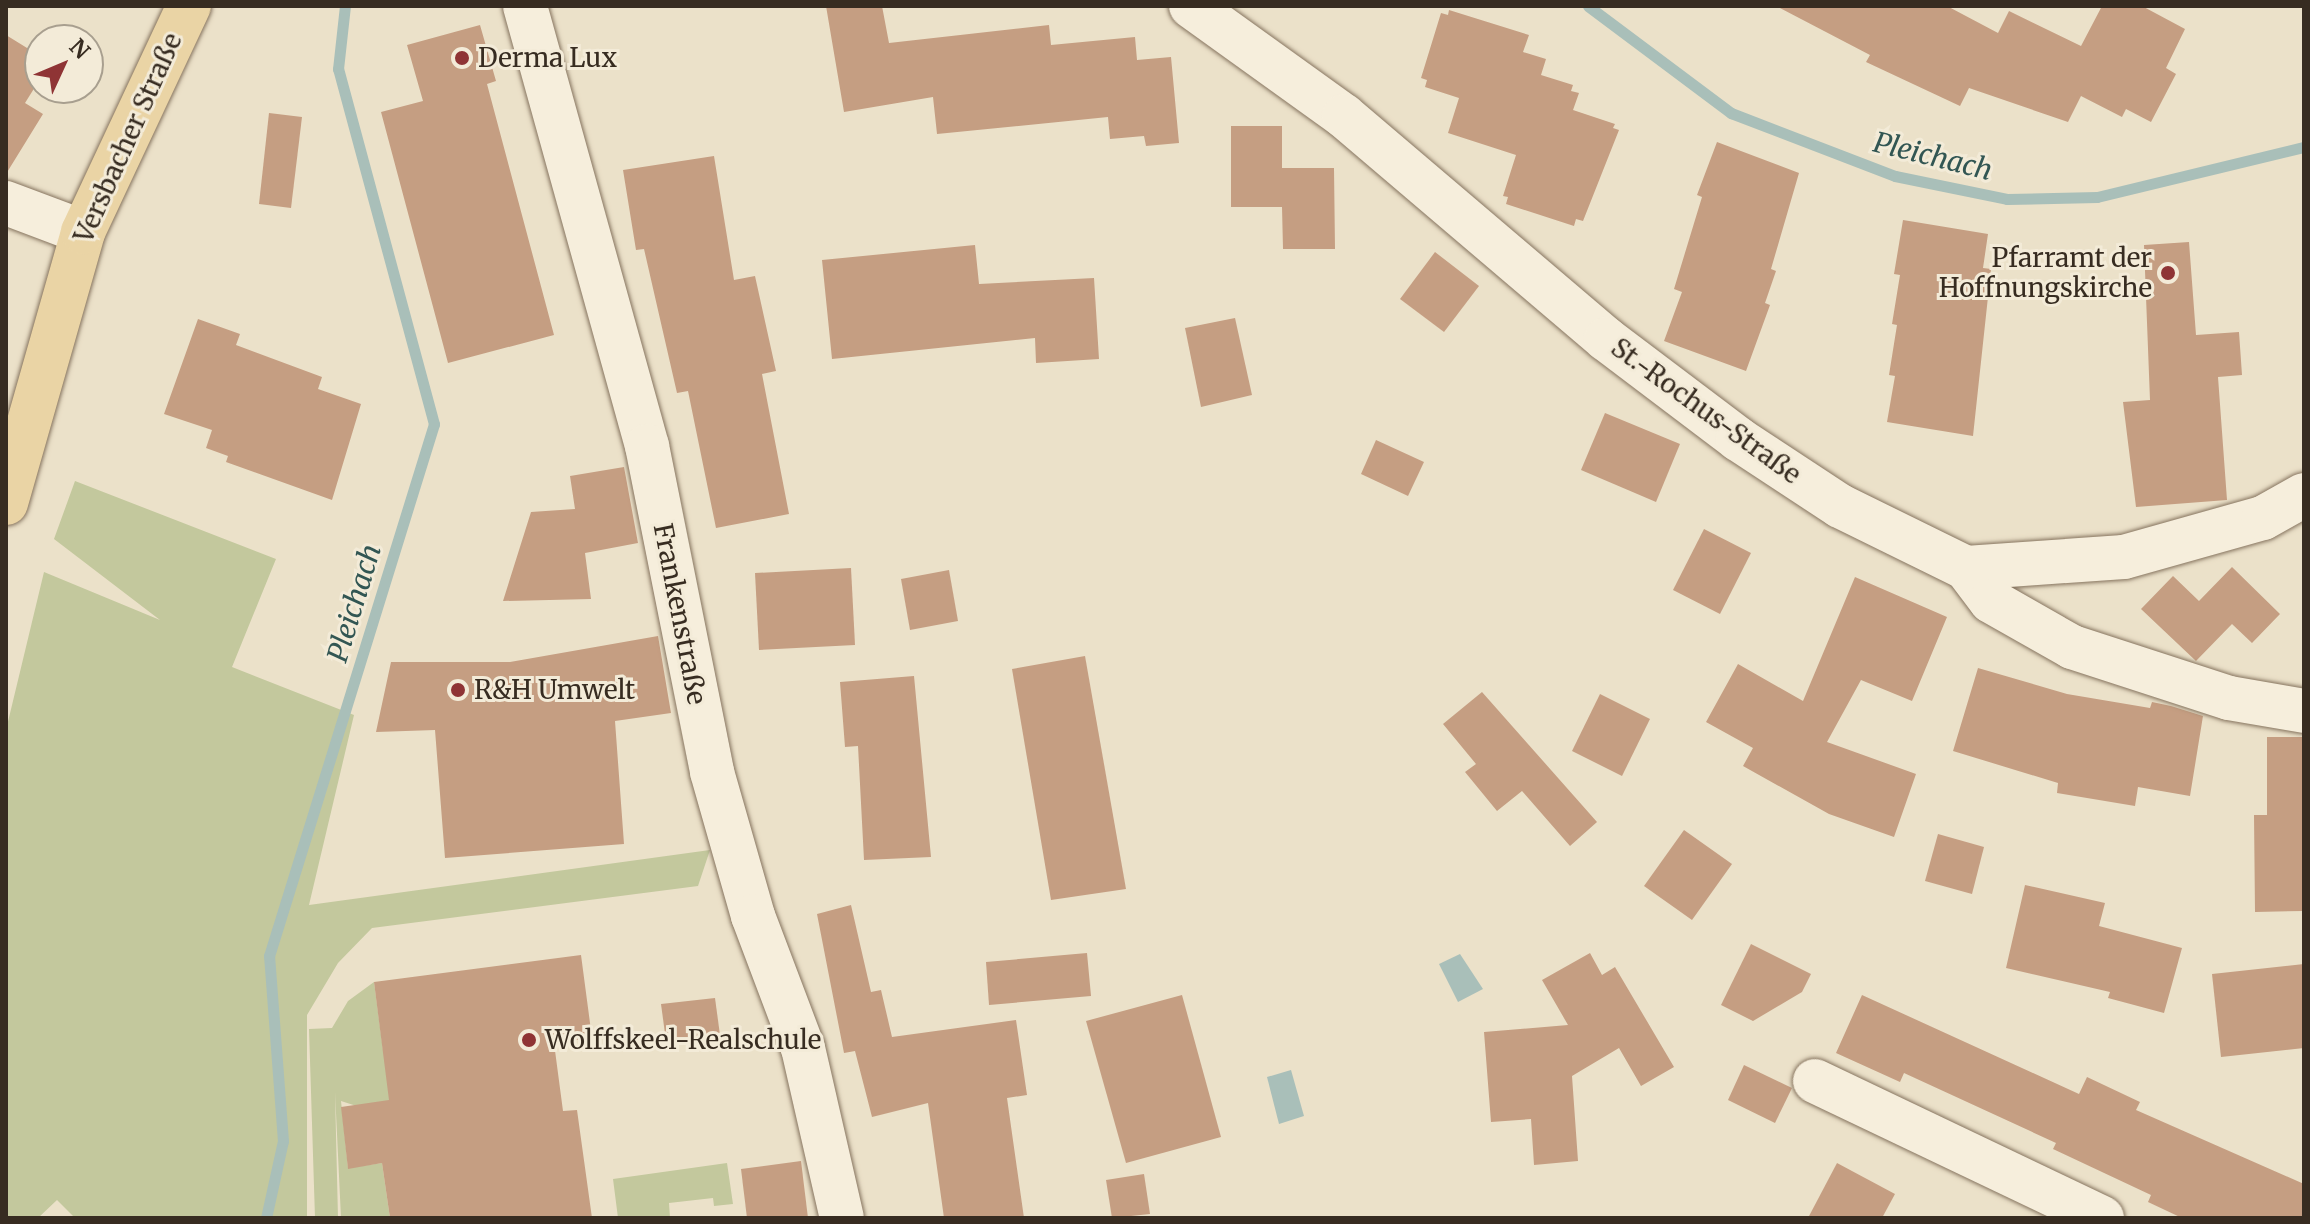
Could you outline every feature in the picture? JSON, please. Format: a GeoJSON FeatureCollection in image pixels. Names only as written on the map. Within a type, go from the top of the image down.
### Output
{"type":"FeatureCollection","features":[{"type":"Feature","properties":{"kind":"main road","name":"Versbacher Straße"},"geometry":{"type":"LineString","coordinates":[[6,503],[83,232],[189,6]]}},
{"type":"Feature","properties":{"kind":"street","name":"Frankenstraße"},"geometry":{"type":"LineString","coordinates":[[525,6],[647,446],[712,772],[753,916],[803,1048],[842,1218]]}},
{"type":"Feature","properties":{"kind":"street","name":"St.-Rochus-Straße"},"geometry":{"type":"LineString","coordinates":[[1191,6],[1344,116],[1606,339],[1738,439],[1840,506],[1966,568]]}},
{"type":"Feature","properties":{"kind":"street"},"geometry":{"type":"LineString","coordinates":[[6,203],[83,232]]}},
{"type":"Feature","properties":{"kind":"street"},"geometry":{"type":"LineString","coordinates":[[1966,568],[2124,557],[2263,518],[2304,495]]}},
{"type":"Feature","properties":{"kind":"street"},"geometry":{"type":"LineString","coordinates":[[1966,568],[1991,601],[2072,647],[2229,698],[2304,711]]}},
{"type":"Feature","properties":{"kind":"street"},"geometry":{"type":"LineString","coordinates":[[1815,1081],[2102,1218]]}},
{"type":"Feature","properties":{"kind":"green space"},"geometry":{"type":"Polygon","coordinates":[[[75,481],[276,559],[232,667],[354,715],[309,905],[710,850],[698,886],[372,928],[338,963],[307,1015],[307,1218],[75,1218],[57,1200],[38,1218],[6,1218],[6,730],[44,572],[160,620],[54,539],[75,481]]]}},
{"type":"Feature","properties":{"kind":"green space"},"geometry":{"type":"Polygon","coordinates":[[[374,982],[383,1050],[416,1097],[369,1110],[341,1101],[348,1168],[382,1163],[390,1218],[341,1218],[335,1092],[338,1218],[315,1218],[309,1029],[332,1028],[348,1001],[374,982]]]}},
{"type":"Feature","properties":{"kind":"green space"},"geometry":{"type":"Polygon","coordinates":[[[727,1163],[733,1204],[714,1206],[713,1198],[669,1203],[670,1218],[618,1218],[613,1179],[727,1163]]]}},
{"type":"Feature","properties":{"kind":"water"},"geometry":{"type":"Polygon","coordinates":[[[1460,954],[1483,989],[1458,1002],[1439,964],[1460,954]]]}},
{"type":"Feature","properties":{"kind":"water"},"geometry":{"type":"Polygon","coordinates":[[[1291,1070],[1304,1116],[1279,1124],[1267,1077],[1291,1070]]]}},
{"type":"Feature","properties":{"kind":"building"},"geometry":{"type":"Polygon","coordinates":[[[826,6],[882,6],[889,43],[1049,25],[1051,45],[1135,37],[1137,60],[1171,57],[1179,143],[1146,146],[1144,136],[1110,139],[1108,117],[937,134],[933,97],[844,112],[826,6]]]}},
{"type":"Feature","properties":{"kind":"building"},"geometry":{"type":"Polygon","coordinates":[[[1776,6],[1947,6],[1998,33],[2009,11],[2081,46],[2102,6],[2142,6],[2185,29],[2166,68],[2176,74],[2151,122],[2126,109],[2122,117],[2081,96],[2068,122],[1969,88],[1960,106],[1866,62],[1870,55],[1776,6]]]}},
{"type":"Feature","properties":{"kind":"building"},"geometry":{"type":"Polygon","coordinates":[[[1449,10],[1529,35],[1523,52],[1546,59],[1541,75],[1573,85],[1571,91],[1579,93],[1573,110],[1615,124],[1613,128],[1619,130],[1583,221],[1576,219],[1574,226],[1506,204],[1508,197],[1503,196],[1516,155],[1448,133],[1459,98],[1425,87],[1427,80],[1421,78],[1441,13],[1448,15],[1449,10]]]}},
{"type":"Feature","properties":{"kind":"building"},"geometry":{"type":"Polygon","coordinates":[[[480,25],[496,81],[487,84],[554,335],[448,363],[381,112],[423,101],[407,45],[480,25]]]}},
{"type":"Feature","properties":{"kind":"building"},"geometry":{"type":"Polygon","coordinates":[[[6,35],[24,46],[24,104],[43,114],[6,174],[6,35]]]}},
{"type":"Feature","properties":{"kind":"building"},"geometry":{"type":"Polygon","coordinates":[[[269,113],[302,117],[291,208],[259,204],[269,113]]]}},
{"type":"Feature","properties":{"kind":"building"},"geometry":{"type":"Polygon","coordinates":[[[1231,126],[1282,126],[1282,168],[1334,168],[1335,249],[1283,249],[1282,207],[1231,207],[1231,126]]]}},
{"type":"Feature","properties":{"kind":"building"},"geometry":{"type":"Polygon","coordinates":[[[1717,142],[1799,173],[1771,269],[1776,271],[1765,303],[1770,305],[1746,371],[1664,341],[1682,292],[1674,289],[1702,197],[1697,195],[1717,142]]]}},
{"type":"Feature","properties":{"kind":"building"},"geometry":{"type":"Polygon","coordinates":[[[714,156],[734,280],[755,276],[776,371],[762,374],[789,514],[716,528],[688,391],[677,393],[644,249],[636,250],[623,170],[714,156]]]}},
{"type":"Feature","properties":{"kind":"building"},"geometry":{"type":"Polygon","coordinates":[[[1903,220],[1988,234],[1983,268],[1991,269],[1973,436],[1887,422],[1895,376],[1889,375],[1897,325],[1892,324],[1900,275],[1894,274],[1903,220]]]}},
{"type":"Feature","properties":{"kind":"building"},"geometry":{"type":"Polygon","coordinates":[[[2189,242],[2196,335],[2239,332],[2242,375],[2218,377],[2227,500],[2136,507],[2123,402],[2150,400],[2144,245],[2189,242]]]}},
{"type":"Feature","properties":{"kind":"building"},"geometry":{"type":"Polygon","coordinates":[[[975,245],[979,284],[1094,278],[1099,359],[1036,363],[1035,338],[832,359],[822,260],[975,245]]]}},
{"type":"Feature","properties":{"kind":"building"},"geometry":{"type":"Polygon","coordinates":[[[1435,252],[1479,286],[1444,332],[1400,299],[1435,252]]]}},
{"type":"Feature","properties":{"kind":"building"},"geometry":{"type":"Polygon","coordinates":[[[1235,318],[1252,395],[1201,407],[1185,328],[1235,318]]]}},
{"type":"Feature","properties":{"kind":"building"},"geometry":{"type":"Polygon","coordinates":[[[198,319],[240,334],[236,345],[322,377],[318,389],[361,404],[332,500],[226,462],[228,456],[206,448],[212,430],[164,414],[198,319]]]}},
{"type":"Feature","properties":{"kind":"building"},"geometry":{"type":"Polygon","coordinates":[[[1605,413],[1680,444],[1656,502],[1581,470],[1605,413]]]}},
{"type":"Feature","properties":{"kind":"building"},"geometry":{"type":"Polygon","coordinates":[[[1376,440],[1424,462],[1408,496],[1361,474],[1376,440]]]}},
{"type":"Feature","properties":{"kind":"building"},"geometry":{"type":"Polygon","coordinates":[[[624,467],[638,543],[585,553],[591,599],[503,601],[531,512],[575,509],[570,476],[624,467]]]}},
{"type":"Feature","properties":{"kind":"building"},"geometry":{"type":"Polygon","coordinates":[[[1704,529],[1751,553],[1720,614],[1673,590],[1704,529]]]}},
{"type":"Feature","properties":{"kind":"building"},"geometry":{"type":"Polygon","coordinates":[[[2232,567],[2280,614],[2252,643],[2232,624],[2196,661],[2141,609],[2173,576],[2199,601],[2232,567]]]}},
{"type":"Feature","properties":{"kind":"building"},"geometry":{"type":"Polygon","coordinates":[[[851,568],[855,645],[759,650],[755,573],[851,568]]]}},
{"type":"Feature","properties":{"kind":"building"},"geometry":{"type":"Polygon","coordinates":[[[949,570],[958,621],[910,630],[901,579],[949,570]]]}},
{"type":"Feature","properties":{"kind":"building"},"geometry":{"type":"Polygon","coordinates":[[[1855,577],[1947,617],[1912,701],[1861,680],[1827,742],[1916,774],[1894,837],[1829,814],[1743,766],[1753,748],[1706,722],[1738,664],[1803,701],[1855,577]]]}},
{"type":"Feature","properties":{"kind":"building"},"geometry":{"type":"Polygon","coordinates":[[[658,636],[671,713],[615,721],[624,844],[445,858],[435,730],[376,732],[391,662],[510,662],[658,636]]]}},
{"type":"Feature","properties":{"kind":"building"},"geometry":{"type":"Polygon","coordinates":[[[1085,656],[1126,889],[1051,900],[1012,669],[1085,656]]]}},
{"type":"Feature","properties":{"kind":"building"},"geometry":{"type":"Polygon","coordinates":[[[1978,668],[2067,694],[2150,708],[2152,702],[2203,716],[2190,796],[2138,787],[2135,806],[2057,793],[2058,783],[1953,751],[1978,668]]]}},
{"type":"Feature","properties":{"kind":"building"},"geometry":{"type":"Polygon","coordinates":[[[914,676],[931,857],[864,860],[858,746],[845,747],[840,682],[914,676]]]}},
{"type":"Feature","properties":{"kind":"building"},"geometry":{"type":"Polygon","coordinates":[[[1482,692],[1597,822],[1570,846],[1522,791],[1497,811],[1465,772],[1476,764],[1443,724],[1482,692]]]}},
{"type":"Feature","properties":{"kind":"building"},"geometry":{"type":"Polygon","coordinates":[[[1600,694],[1650,719],[1622,776],[1572,751],[1600,694]]]}},
{"type":"Feature","properties":{"kind":"building"},"geometry":{"type":"Polygon","coordinates":[[[2267,737],[2304,737],[2304,911],[2255,912],[2254,815],[2267,815],[2267,737]]]}},
{"type":"Feature","properties":{"kind":"building"},"geometry":{"type":"Polygon","coordinates":[[[1684,830],[1732,864],[1692,920],[1644,886],[1684,830]]]}},
{"type":"Feature","properties":{"kind":"building"},"geometry":{"type":"Polygon","coordinates":[[[1938,834],[1984,847],[1972,894],[1925,881],[1938,834]]]}},
{"type":"Feature","properties":{"kind":"building"},"geometry":{"type":"Polygon","coordinates":[[[2025,885],[2105,903],[2099,926],[2182,948],[2164,1013],[2108,998],[2110,992],[2006,968],[2025,885]]]}},
{"type":"Feature","properties":{"kind":"building"},"geometry":{"type":"Polygon","coordinates":[[[851,905],[871,992],[881,990],[892,1037],[1016,1020],[1027,1095],[1007,1098],[1024,1218],[944,1218],[928,1103],[872,1117],[855,1051],[844,1053],[817,914],[851,905]]]}},
{"type":"Feature","properties":{"kind":"building"},"geometry":{"type":"Polygon","coordinates":[[[1751,944],[1811,974],[1802,992],[1753,1021],[1721,1005],[1751,944]]]}},
{"type":"Feature","properties":{"kind":"building"},"geometry":{"type":"Polygon","coordinates":[[[1087,953],[1091,996],[989,1005],[986,962],[1087,953]]]}},
{"type":"Feature","properties":{"kind":"building"},"geometry":{"type":"Polygon","coordinates":[[[1590,953],[1602,975],[1615,967],[1674,1067],[1641,1086],[1619,1048],[1572,1076],[1578,1161],[1534,1165],[1531,1119],[1491,1122],[1484,1032],[1568,1025],[1542,980],[1590,953]]]}},
{"type":"Feature","properties":{"kind":"building"},"geometry":{"type":"Polygon","coordinates":[[[581,955],[592,1038],[554,1043],[563,1111],[577,1110],[592,1218],[390,1218],[382,1163],[348,1169],[341,1107],[389,1100],[374,982],[581,955]]]}},
{"type":"Feature","properties":{"kind":"building"},"geometry":{"type":"Polygon","coordinates":[[[2304,964],[2304,1048],[2221,1057],[2212,974],[2304,964]]]}},
{"type":"Feature","properties":{"kind":"building"},"geometry":{"type":"Polygon","coordinates":[[[1182,995],[1221,1137],[1126,1163],[1086,1021],[1182,995]]]}},
{"type":"Feature","properties":{"kind":"building"},"geometry":{"type":"Polygon","coordinates":[[[1862,995],[2079,1094],[2087,1077],[2140,1102],[2136,1110],[2304,1184],[2304,1218],[2182,1218],[2148,1202],[2151,1195],[2053,1149],[2056,1143],[1904,1073],[1900,1082],[1836,1053],[1862,995]]]}},
{"type":"Feature","properties":{"kind":"building"},"geometry":{"type":"Polygon","coordinates":[[[715,998],[720,1035],[666,1041],[661,1004],[715,998]]]}},
{"type":"Feature","properties":{"kind":"building"},"geometry":{"type":"Polygon","coordinates":[[[1744,1065],[1792,1088],[1775,1123],[1728,1100],[1744,1065]]]}},
{"type":"Feature","properties":{"kind":"building"},"geometry":{"type":"Polygon","coordinates":[[[801,1161],[808,1218],[747,1218],[741,1169],[801,1161]]]}},
{"type":"Feature","properties":{"kind":"building"},"geometry":{"type":"Polygon","coordinates":[[[1837,1163],[1895,1194],[1882,1218],[1808,1218],[1837,1163]]]}},
{"type":"Feature","properties":{"kind":"building"},"geometry":{"type":"Polygon","coordinates":[[[1144,1174],[1150,1214],[1112,1218],[1106,1180],[1144,1174]]]}},
{"type":"Feature","properties":{"kind":"waterway","name":"Pleichach"},"geometry":{"type":"LineString","coordinates":[[266,1218],[283,1141],[269,956],[434,424],[338,69],[345,6]]}},
{"type":"Feature","properties":{"kind":"waterway","name":"Pleichach"},"geometry":{"type":"LineString","coordinates":[[1588,6],[1731,113],[1895,176],[2007,199],[2097,197],[2304,147]]}},
{"type":"Feature","properties":{"kind":"place","name":"Derma Lux"},"geometry":{"type":"Point","coordinates":[462,58]}},
{"type":"Feature","properties":{"kind":"place","name":"Pfarramt der Hoffnungskirche"},"geometry":{"type":"Point","coordinates":[2168,273]}},
{"type":"Feature","properties":{"kind":"place","name":"R&H Umwelt"},"geometry":{"type":"Point","coordinates":[458,690]}},
{"type":"Feature","properties":{"kind":"place","name":"Wolffskeel-Realschule"},"geometry":{"type":"Point","coordinates":[529,1040]}}]}
